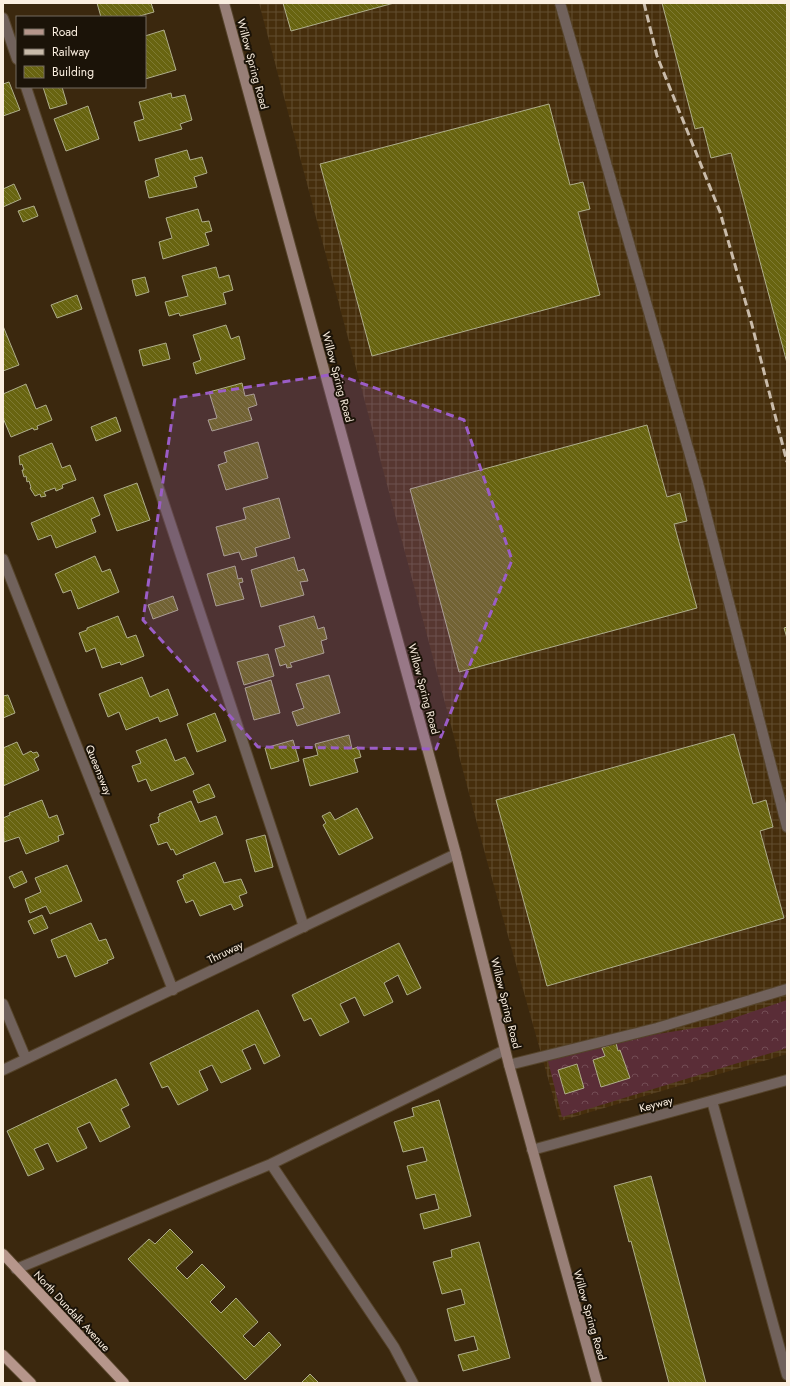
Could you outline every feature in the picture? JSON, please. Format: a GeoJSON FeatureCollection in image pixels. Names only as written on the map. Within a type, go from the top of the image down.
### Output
{"type":"FeatureCollection","features":[{"type":"Feature","properties":{"kind":"main road","name":"North Dundalk Avenue"},"geometry":{"type":"LineString","coordinates":[[3,1254],[124,1383]]}},
{"type":"Feature","properties":{"kind":"main road"},"geometry":{"type":"LineString","coordinates":[[3,1355],[31,1383]]}},
{"type":"Feature","properties":{"kind":"street","name":"Willow Spring Road"},"geometry":{"type":"LineString","coordinates":[[224,3],[456,854],[509,1065],[597,1383]]}},
{"type":"Feature","properties":{"kind":"street"},"geometry":{"type":"LineString","coordinates":[[560,3],[698,483],[787,827]]}},
{"type":"Feature","properties":{"kind":"street"},"geometry":{"type":"LineString","coordinates":[[3,18],[16,57]]}},
{"type":"Feature","properties":{"kind":"street"},"geometry":{"type":"LineString","coordinates":[[26,88],[304,927]]}},
{"type":"Feature","properties":{"kind":"street","name":"Queensway"},"geometry":{"type":"LineString","coordinates":[[3,559],[173,990]]}},
{"type":"Feature","properties":{"kind":"street","name":"Thruway"},"geometry":{"type":"LineString","coordinates":[[3,1070],[456,854]]}},
{"type":"Feature","properties":{"kind":"street"},"geometry":{"type":"LineString","coordinates":[[509,1065],[657,1028],[787,988]]}},
{"type":"Feature","properties":{"kind":"street"},"geometry":{"type":"LineString","coordinates":[[3,1004],[26,1059]]}},
{"type":"Feature","properties":{"kind":"street"},"geometry":{"type":"LineString","coordinates":[[16,1269],[271,1164],[505,1050]]}},
{"type":"Feature","properties":{"kind":"street","name":"Keyway"},"geometry":{"type":"LineString","coordinates":[[532,1150],[787,1080]]}},
{"type":"Feature","properties":{"kind":"street"},"geometry":{"type":"LineString","coordinates":[[712,1101],[787,1375]]}},
{"type":"Feature","properties":{"kind":"street"},"geometry":{"type":"LineString","coordinates":[[271,1164],[394,1346],[413,1383]]}},
{"type":"Feature","properties":{"kind":"highlighted area"},"geometry":{"type":"Polygon","coordinates":[[[336,374],[464,420],[512,560],[436,749],[258,747],[143,620],[175,398],[336,374]]]}},
{"type":"Feature","properties":{"kind":"shaded area"},"geometry":{"type":"Polygon","coordinates":[[[259,3],[787,3],[787,1054],[560,1121],[487,861],[259,3]]]}},
{"type":"Feature","properties":{"kind":"green space"},"geometry":{"type":"Polygon","coordinates":[[[787,1000],[787,1048],[562,1117],[548,1061],[609,1042],[713,1025],[787,1000]]]}},
{"type":"Feature","properties":{"kind":"building"},"geometry":{"type":"Polygon","coordinates":[[[97,3],[151,3],[154,12],[140,16],[101,16],[97,3]]]}},
{"type":"Feature","properties":{"kind":"building"},"geometry":{"type":"Polygon","coordinates":[[[283,3],[394,3],[291,31],[283,3]]]}},
{"type":"Feature","properties":{"kind":"building"},"geometry":{"type":"Polygon","coordinates":[[[662,3],[787,3],[787,363],[731,153],[711,158],[703,127],[695,129],[662,3]]]}},
{"type":"Feature","properties":{"kind":"building"},"geometry":{"type":"Polygon","coordinates":[[[164,30],[176,70],[146,79],[146,36],[164,30]]]}},
{"type":"Feature","properties":{"kind":"building"},"geometry":{"type":"Polygon","coordinates":[[[9,82],[20,110],[3,116],[3,84],[9,82]]]}},
{"type":"Feature","properties":{"kind":"building"},"geometry":{"type":"Polygon","coordinates":[[[43,88],[62,88],[67,104],[50,109],[43,88]]]}},
{"type":"Feature","properties":{"kind":"building"},"geometry":{"type":"Polygon","coordinates":[[[171,93],[172,98],[185,95],[192,120],[180,124],[182,129],[139,141],[134,122],[144,119],[139,102],[171,93]]]}},
{"type":"Feature","properties":{"kind":"building"},"geometry":{"type":"Polygon","coordinates":[[[549,104],[570,185],[583,182],[590,209],[578,212],[600,295],[372,356],[320,164],[549,104]]]}},
{"type":"Feature","properties":{"kind":"building"},"geometry":{"type":"Polygon","coordinates":[[[88,106],[99,139],[66,151],[54,119],[88,106]]]}},
{"type":"Feature","properties":{"kind":"building"},"geometry":{"type":"Polygon","coordinates":[[[187,150],[190,160],[202,157],[207,173],[194,177],[197,187],[149,198],[145,181],[159,176],[155,159],[187,150]]]}},
{"type":"Feature","properties":{"kind":"building"},"geometry":{"type":"Polygon","coordinates":[[[14,184],[21,199],[3,207],[3,189],[14,184]]]}},
{"type":"Feature","properties":{"kind":"building"},"geometry":{"type":"Polygon","coordinates":[[[34,206],[38,216],[23,222],[18,211],[34,206]]]}},
{"type":"Feature","properties":{"kind":"building"},"geometry":{"type":"Polygon","coordinates":[[[198,209],[202,222],[209,221],[212,231],[205,233],[209,245],[163,259],[159,242],[172,238],[166,218],[198,209]]]}},
{"type":"Feature","properties":{"kind":"building"},"geometry":{"type":"Polygon","coordinates":[[[216,267],[219,278],[229,275],[233,290],[223,293],[226,304],[180,316],[179,313],[169,316],[165,302],[188,296],[182,276],[216,267]]]}},
{"type":"Feature","properties":{"kind":"building"},"geometry":{"type":"Polygon","coordinates":[[[145,277],[149,292],[136,296],[132,280],[145,277]]]}},
{"type":"Feature","properties":{"kind":"building"},"geometry":{"type":"Polygon","coordinates":[[[77,295],[82,309],[57,318],[51,305],[77,295]]]}},
{"type":"Feature","properties":{"kind":"building"},"geometry":{"type":"Polygon","coordinates":[[[226,325],[231,339],[239,336],[245,359],[196,374],[193,363],[201,360],[193,335],[226,325]]]}},
{"type":"Feature","properties":{"kind":"building"},"geometry":{"type":"Polygon","coordinates":[[[3,326],[19,365],[3,371],[3,326]]]}},
{"type":"Feature","properties":{"kind":"building"},"geometry":{"type":"Polygon","coordinates":[[[166,343],[170,359],[143,366],[139,350],[166,343]]]}},
{"type":"Feature","properties":{"kind":"building"},"geometry":{"type":"Polygon","coordinates":[[[242,383],[245,396],[254,394],[257,405],[248,408],[252,420],[212,431],[208,420],[217,418],[209,392],[242,383]]]}},
{"type":"Feature","properties":{"kind":"building"},"geometry":{"type":"Polygon","coordinates":[[[26,384],[36,409],[46,405],[52,420],[37,426],[38,429],[34,430],[33,428],[11,437],[3,418],[3,394],[26,384]]]}},
{"type":"Feature","properties":{"kind":"building"},"geometry":{"type":"Polygon","coordinates":[[[116,417],[121,431],[96,441],[91,427],[116,417]]]}},
{"type":"Feature","properties":{"kind":"building"},"geometry":{"type":"Polygon","coordinates":[[[647,425],[667,497],[680,493],[687,521],[674,524],[697,608],[459,672],[410,489],[647,425]]]}},
{"type":"Feature","properties":{"kind":"building"},"geometry":{"type":"Polygon","coordinates":[[[258,442],[268,478],[226,490],[218,465],[227,462],[224,452],[258,442]]]}},
{"type":"Feature","properties":{"kind":"building"},"geometry":{"type":"Polygon","coordinates":[[[52,443],[62,468],[70,465],[76,480],[62,485],[63,488],[56,491],[55,488],[44,492],[46,496],[41,497],[40,494],[35,496],[30,488],[29,481],[27,482],[26,476],[24,477],[22,470],[24,470],[22,464],[20,465],[19,456],[52,443]]]}},
{"type":"Feature","properties":{"kind":"building"},"geometry":{"type":"Polygon","coordinates":[[[137,483],[150,520],[117,531],[104,495],[137,483]]]}},
{"type":"Feature","properties":{"kind":"building"},"geometry":{"type":"Polygon","coordinates":[[[93,497],[100,515],[91,519],[96,532],[56,548],[51,535],[38,540],[31,523],[93,497]]]}},
{"type":"Feature","properties":{"kind":"building"},"geometry":{"type":"Polygon","coordinates":[[[279,498],[290,538],[255,548],[257,556],[242,560],[239,552],[224,556],[216,527],[246,519],[243,508],[279,498]]]}},
{"type":"Feature","properties":{"kind":"building"},"geometry":{"type":"Polygon","coordinates":[[[95,556],[102,572],[110,569],[119,592],[78,609],[71,590],[63,593],[55,574],[95,556]]]}},
{"type":"Feature","properties":{"kind":"building"},"geometry":{"type":"Polygon","coordinates":[[[294,557],[298,571],[304,569],[308,581],[300,582],[304,595],[261,607],[251,570],[294,557]]]}},
{"type":"Feature","properties":{"kind":"building"},"geometry":{"type":"Polygon","coordinates":[[[235,566],[238,579],[242,578],[243,582],[239,583],[244,599],[216,606],[207,574],[235,566]]]}},
{"type":"Feature","properties":{"kind":"building"},"geometry":{"type":"Polygon","coordinates":[[[173,596],[178,610],[153,619],[148,605],[173,596]]]}},
{"type":"Feature","properties":{"kind":"building"},"geometry":{"type":"Polygon","coordinates":[[[118,616],[127,638],[136,635],[144,656],[121,665],[120,662],[102,668],[95,648],[86,652],[79,633],[87,630],[87,628],[118,616]]]}},
{"type":"Feature","properties":{"kind":"building"},"geometry":{"type":"Polygon","coordinates":[[[314,616],[318,629],[324,627],[327,639],[321,641],[324,653],[290,663],[292,667],[287,668],[286,664],[280,666],[275,649],[285,646],[279,626],[314,616]]]}},
{"type":"Feature","properties":{"kind":"building"},"geometry":{"type":"Polygon","coordinates":[[[787,627],[787,638],[784,628],[787,627]]]}},
{"type":"Feature","properties":{"kind":"building"},"geometry":{"type":"Polygon","coordinates":[[[268,654],[274,676],[244,685],[237,662],[268,654]]]}},
{"type":"Feature","properties":{"kind":"building"},"geometry":{"type":"Polygon","coordinates":[[[329,675],[340,713],[297,726],[292,712],[304,708],[296,684],[329,675]]]}},
{"type":"Feature","properties":{"kind":"building"},"geometry":{"type":"Polygon","coordinates":[[[142,677],[150,697],[168,689],[178,715],[160,722],[158,717],[126,730],[119,712],[108,717],[99,694],[142,677]]]}},
{"type":"Feature","properties":{"kind":"building"},"geometry":{"type":"Polygon","coordinates":[[[271,680],[280,713],[254,720],[245,688],[271,680]]]}},
{"type":"Feature","properties":{"kind":"building"},"geometry":{"type":"Polygon","coordinates":[[[8,695],[15,713],[3,718],[3,696],[8,695]]]}},
{"type":"Feature","properties":{"kind":"building"},"geometry":{"type":"Polygon","coordinates":[[[215,713],[226,741],[197,752],[187,724],[215,713]]]}},
{"type":"Feature","properties":{"kind":"building"},"geometry":{"type":"Polygon","coordinates":[[[734,734],[753,804],[766,800],[773,827],[760,831],[784,918],[547,986],[496,800],[734,734]]]}},
{"type":"Feature","properties":{"kind":"building"},"geometry":{"type":"Polygon","coordinates":[[[349,735],[352,749],[358,747],[361,757],[354,759],[358,772],[310,786],[303,759],[318,755],[315,744],[349,735]]]}},
{"type":"Feature","properties":{"kind":"building"},"geometry":{"type":"Polygon","coordinates":[[[166,739],[175,761],[185,757],[194,774],[151,791],[146,779],[138,782],[132,766],[141,763],[136,751],[166,739]]]}},
{"type":"Feature","properties":{"kind":"building"},"geometry":{"type":"Polygon","coordinates":[[[293,740],[299,761],[271,769],[265,748],[293,740]]]}},
{"type":"Feature","properties":{"kind":"building"},"geometry":{"type":"Polygon","coordinates":[[[17,742],[23,755],[31,751],[33,753],[37,752],[39,756],[34,759],[39,770],[3,786],[3,748],[17,742]]]}},
{"type":"Feature","properties":{"kind":"building"},"geometry":{"type":"Polygon","coordinates":[[[209,784],[215,797],[198,803],[193,791],[209,784]]]}},
{"type":"Feature","properties":{"kind":"building"},"geometry":{"type":"Polygon","coordinates":[[[42,800],[49,818],[57,815],[64,834],[58,836],[59,841],[26,854],[19,837],[4,842],[3,818],[10,815],[9,813],[42,800]]]}},
{"type":"Feature","properties":{"kind":"building"},"geometry":{"type":"Polygon","coordinates":[[[191,801],[200,822],[216,816],[223,834],[176,855],[173,849],[171,850],[167,842],[158,845],[150,825],[159,822],[159,814],[191,801]]]}},
{"type":"Feature","properties":{"kind":"building"},"geometry":{"type":"Polygon","coordinates":[[[357,808],[373,838],[339,855],[323,825],[326,823],[322,816],[330,812],[335,820],[357,808]]]}},
{"type":"Feature","properties":{"kind":"building"},"geometry":{"type":"Polygon","coordinates":[[[265,835],[273,867],[255,872],[246,840],[265,835]]]}},
{"type":"Feature","properties":{"kind":"building"},"geometry":{"type":"Polygon","coordinates":[[[215,862],[224,883],[241,879],[247,893],[239,896],[243,906],[234,910],[231,904],[200,916],[193,900],[186,903],[177,881],[184,878],[183,875],[215,862]]]}},
{"type":"Feature","properties":{"kind":"building"},"geometry":{"type":"Polygon","coordinates":[[[67,865],[82,901],[50,914],[46,906],[30,913],[25,899],[41,892],[35,878],[67,865]]]}},
{"type":"Feature","properties":{"kind":"building"},"geometry":{"type":"Polygon","coordinates":[[[22,871],[27,882],[14,888],[9,877],[22,871]]]}},
{"type":"Feature","properties":{"kind":"building"},"geometry":{"type":"Polygon","coordinates":[[[42,915],[48,928],[34,934],[28,921],[42,915]]]}},
{"type":"Feature","properties":{"kind":"building"},"geometry":{"type":"Polygon","coordinates":[[[91,923],[99,941],[106,939],[114,958],[107,961],[108,963],[75,977],[66,955],[58,958],[51,940],[91,923]]]}},
{"type":"Feature","properties":{"kind":"building"},"geometry":{"type":"Polygon","coordinates":[[[399,943],[421,988],[407,995],[398,975],[384,983],[393,1002],[364,1016],[355,997],[340,1004],[349,1022],[320,1036],[311,1018],[304,1021],[292,995],[399,943]]]}},
{"type":"Feature","properties":{"kind":"building"},"geometry":{"type":"Polygon","coordinates":[[[258,1010],[280,1056],[264,1064],[255,1044],[242,1050],[251,1069],[221,1083],[212,1065],[199,1071],[208,1090],[178,1105],[168,1086],[162,1088],[150,1063],[258,1010]]]}},
{"type":"Feature","properties":{"kind":"building"},"geometry":{"type":"Polygon","coordinates":[[[616,1043],[630,1078],[601,1087],[593,1060],[605,1056],[602,1048],[616,1043]]]}},
{"type":"Feature","properties":{"kind":"building"},"geometry":{"type":"Polygon","coordinates":[[[577,1064],[584,1088],[565,1094],[558,1070],[577,1064]]]}},
{"type":"Feature","properties":{"kind":"building"},"geometry":{"type":"Polygon","coordinates":[[[116,1079],[129,1105],[121,1109],[130,1127],[100,1142],[90,1122],[77,1128],[87,1148],[57,1162],[48,1143],[34,1149],[44,1169],[28,1176],[7,1131],[116,1079]]]}},
{"type":"Feature","properties":{"kind":"building"},"geometry":{"type":"Polygon","coordinates":[[[439,1100],[471,1216],[424,1229],[420,1214],[439,1209],[435,1194],[416,1199],[407,1166],[427,1161],[423,1147],[403,1152],[394,1122],[414,1116],[412,1108],[439,1100]]]}},
{"type":"Feature","properties":{"kind":"building"},"geometry":{"type":"Polygon","coordinates":[[[651,1176],[706,1383],[669,1383],[631,1241],[629,1242],[614,1186],[651,1176]]]}},
{"type":"Feature","properties":{"kind":"building"},"geometry":{"type":"Polygon","coordinates":[[[170,1229],[193,1252],[176,1268],[187,1279],[202,1264],[225,1287],[210,1302],[221,1313],[236,1298],[258,1322],[243,1336],[254,1347],[269,1332],[281,1345],[245,1380],[128,1259],[149,1239],[155,1244],[170,1229]]]}},
{"type":"Feature","properties":{"kind":"building"},"geometry":{"type":"Polygon","coordinates":[[[479,1242],[510,1358],[463,1371],[458,1355],[478,1350],[474,1336],[455,1341],[447,1309],[465,1304],[461,1289],[442,1294],[433,1262],[452,1257],[451,1250],[479,1242]]]}},
{"type":"Feature","properties":{"kind":"building"},"geometry":{"type":"Polygon","coordinates":[[[310,1374],[319,1383],[301,1383],[310,1374]]]}},
{"type":"Feature","properties":{"kind":"railway"},"geometry":{"type":"LineString","coordinates":[[644,3],[657,56],[720,212],[752,325],[787,462]]}}]}
